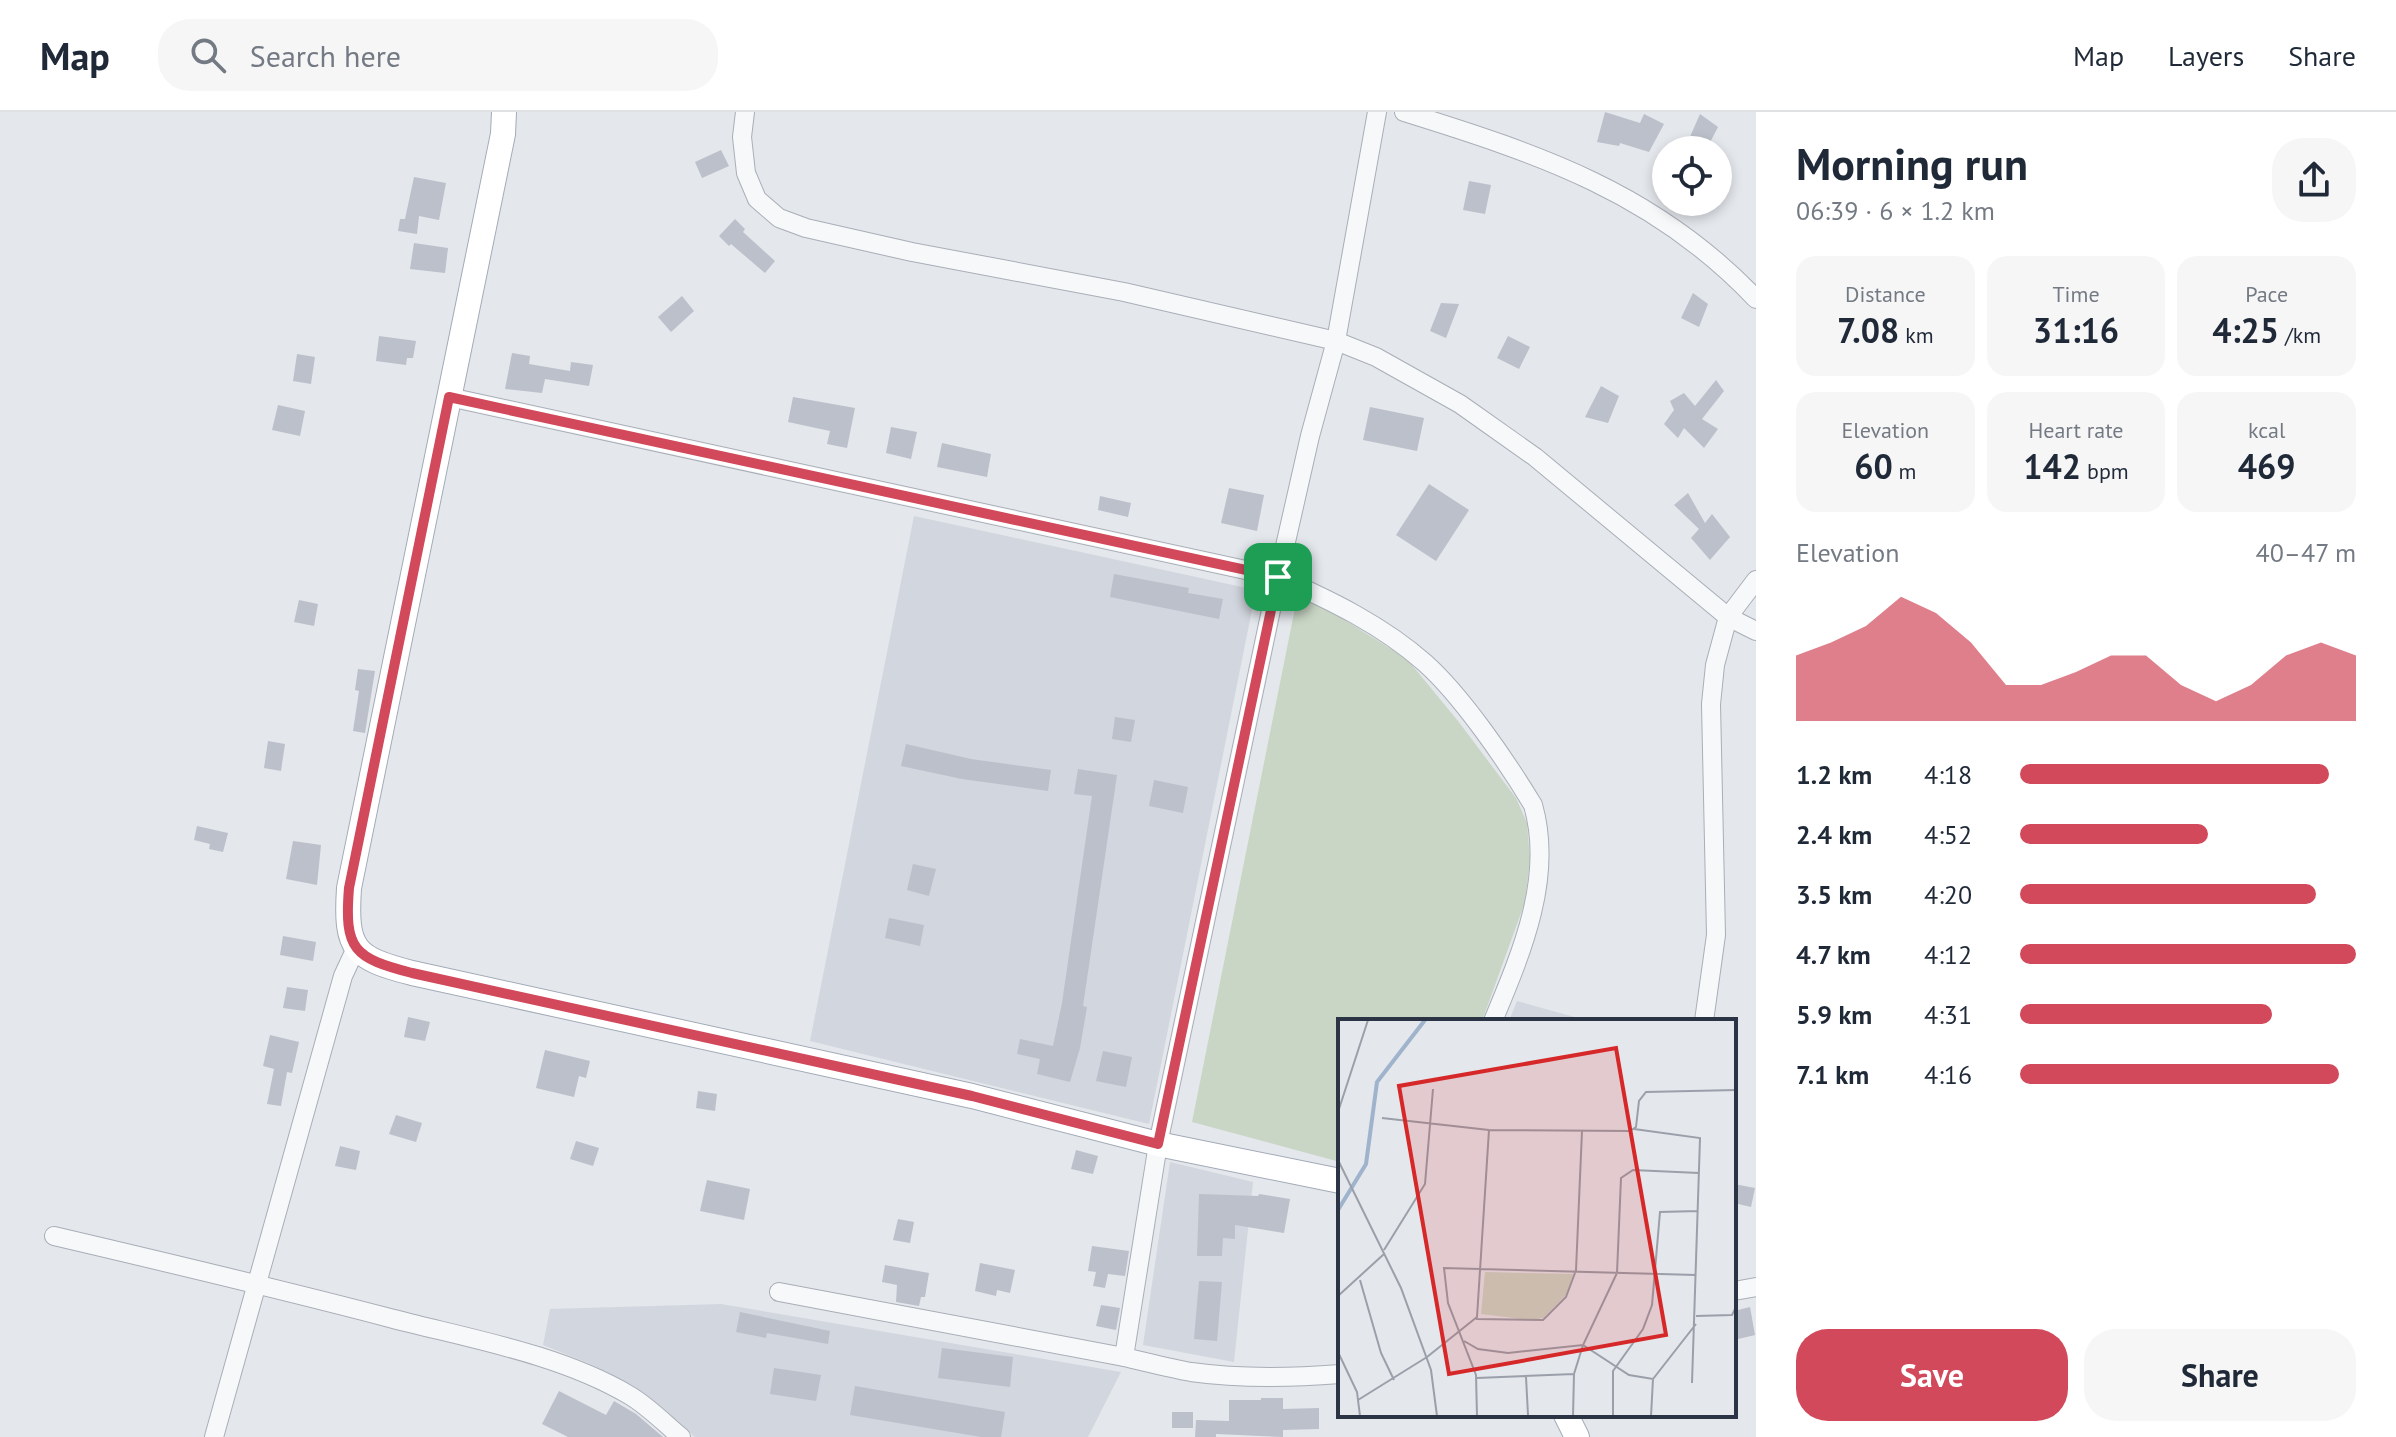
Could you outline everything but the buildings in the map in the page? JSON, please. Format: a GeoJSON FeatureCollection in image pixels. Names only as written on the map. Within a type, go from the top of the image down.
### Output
{"type":"FeatureCollection","features":[{"type":"Feature","properties":{"kind":"main road"},"geometry":{"type":"LineString","coordinates":[[504,112],[503,134],[349,888],[347,914],[356,948],[367,959],[412,973],[956,1093],[1158,1144],[1338,1181]]}},
{"type":"Feature","properties":{"kind":"main road"},"geometry":{"type":"LineString","coordinates":[[1567,1417],[1577,1437]]}},
{"type":"Feature","properties":{"kind":"street"},"geometry":{"type":"LineString","coordinates":[[745,112],[742,137],[746,173],[757,199],[779,218],[806,228],[912,252],[1124,292],[1336,341],[1376,357],[1460,404],[1535,457],[1728,617],[1756,631]]}},
{"type":"Feature","properties":{"kind":"street"},"geometry":{"type":"LineString","coordinates":[[1124,1357],[1158,1144],[1278,577],[1310,436],[1336,341],[1377,112]]}},
{"type":"Feature","properties":{"kind":"street"},"geometry":{"type":"LineString","coordinates":[[1404,112],[1495,140],[1564,166],[1626,197],[1694,243],[1756,299]]}},
{"type":"Feature","properties":{"kind":"street"},"geometry":{"type":"LineString","coordinates":[[449,397],[1278,577],[1364,619],[1426,664],[1459,700],[1533,805],[1539,825],[1540,850],[1536,897],[1494,1019]]}},
{"type":"Feature","properties":{"kind":"street"},"geometry":{"type":"LineString","coordinates":[[1704,1019],[1716,935],[1711,704],[1715,665],[1728,617],[1756,580]]}},
{"type":"Feature","properties":{"kind":"street"},"geometry":{"type":"LineString","coordinates":[[214,1437],[343,976],[356,948]]}},
{"type":"Feature","properties":{"kind":"street"},"geometry":{"type":"LineString","coordinates":[[54,1236],[255,1283],[571,1368],[632,1397],[681,1437]]}},
{"type":"Feature","properties":{"kind":"street"},"geometry":{"type":"LineString","coordinates":[[1736,1291],[1756,1287]]}},
{"type":"Feature","properties":{"kind":"street"},"geometry":{"type":"LineString","coordinates":[[779,1292],[1191,1372],[1263,1378],[1338,1374]]}},
{"type":"Feature","properties":{"kind":"shaded area"},"geometry":{"type":"Polygon","coordinates":[[[914,516],[1256,590],[1149,1124],[810,1041],[914,516]]]}},
{"type":"Feature","properties":{"kind":"shaded area"},"geometry":{"type":"Polygon","coordinates":[[[1517,1001],[1582,1019],[1510,1019],[1517,1001]]]}},
{"type":"Feature","properties":{"kind":"shaded area"},"geometry":{"type":"Polygon","coordinates":[[[1170,1162],[1253,1182],[1234,1362],[1143,1345],[1170,1162]]]}},
{"type":"Feature","properties":{"kind":"shaded area"},"geometry":{"type":"Polygon","coordinates":[[[721,1304],[1121,1372],[1088,1437],[695,1437],[633,1386],[543,1345],[550,1309],[721,1304]]]}},
{"type":"Feature","properties":{"kind":"green space"},"geometry":{"type":"Polygon","coordinates":[[[1297,598],[1324,607],[1407,659],[1516,798],[1527,823],[1530,860],[1525,902],[1483,1019],[1338,1019],[1338,1161],[1192,1122],[1297,598]]]}},
{"type":"Feature","properties":{"kind":"route"},"geometry":{"type":"LineString","coordinates":[[449,397],[1278,577],[1158,1144],[972,1096],[412,973],[367,959],[356,948],[347,914],[349,888],[449,397]]}}]}
